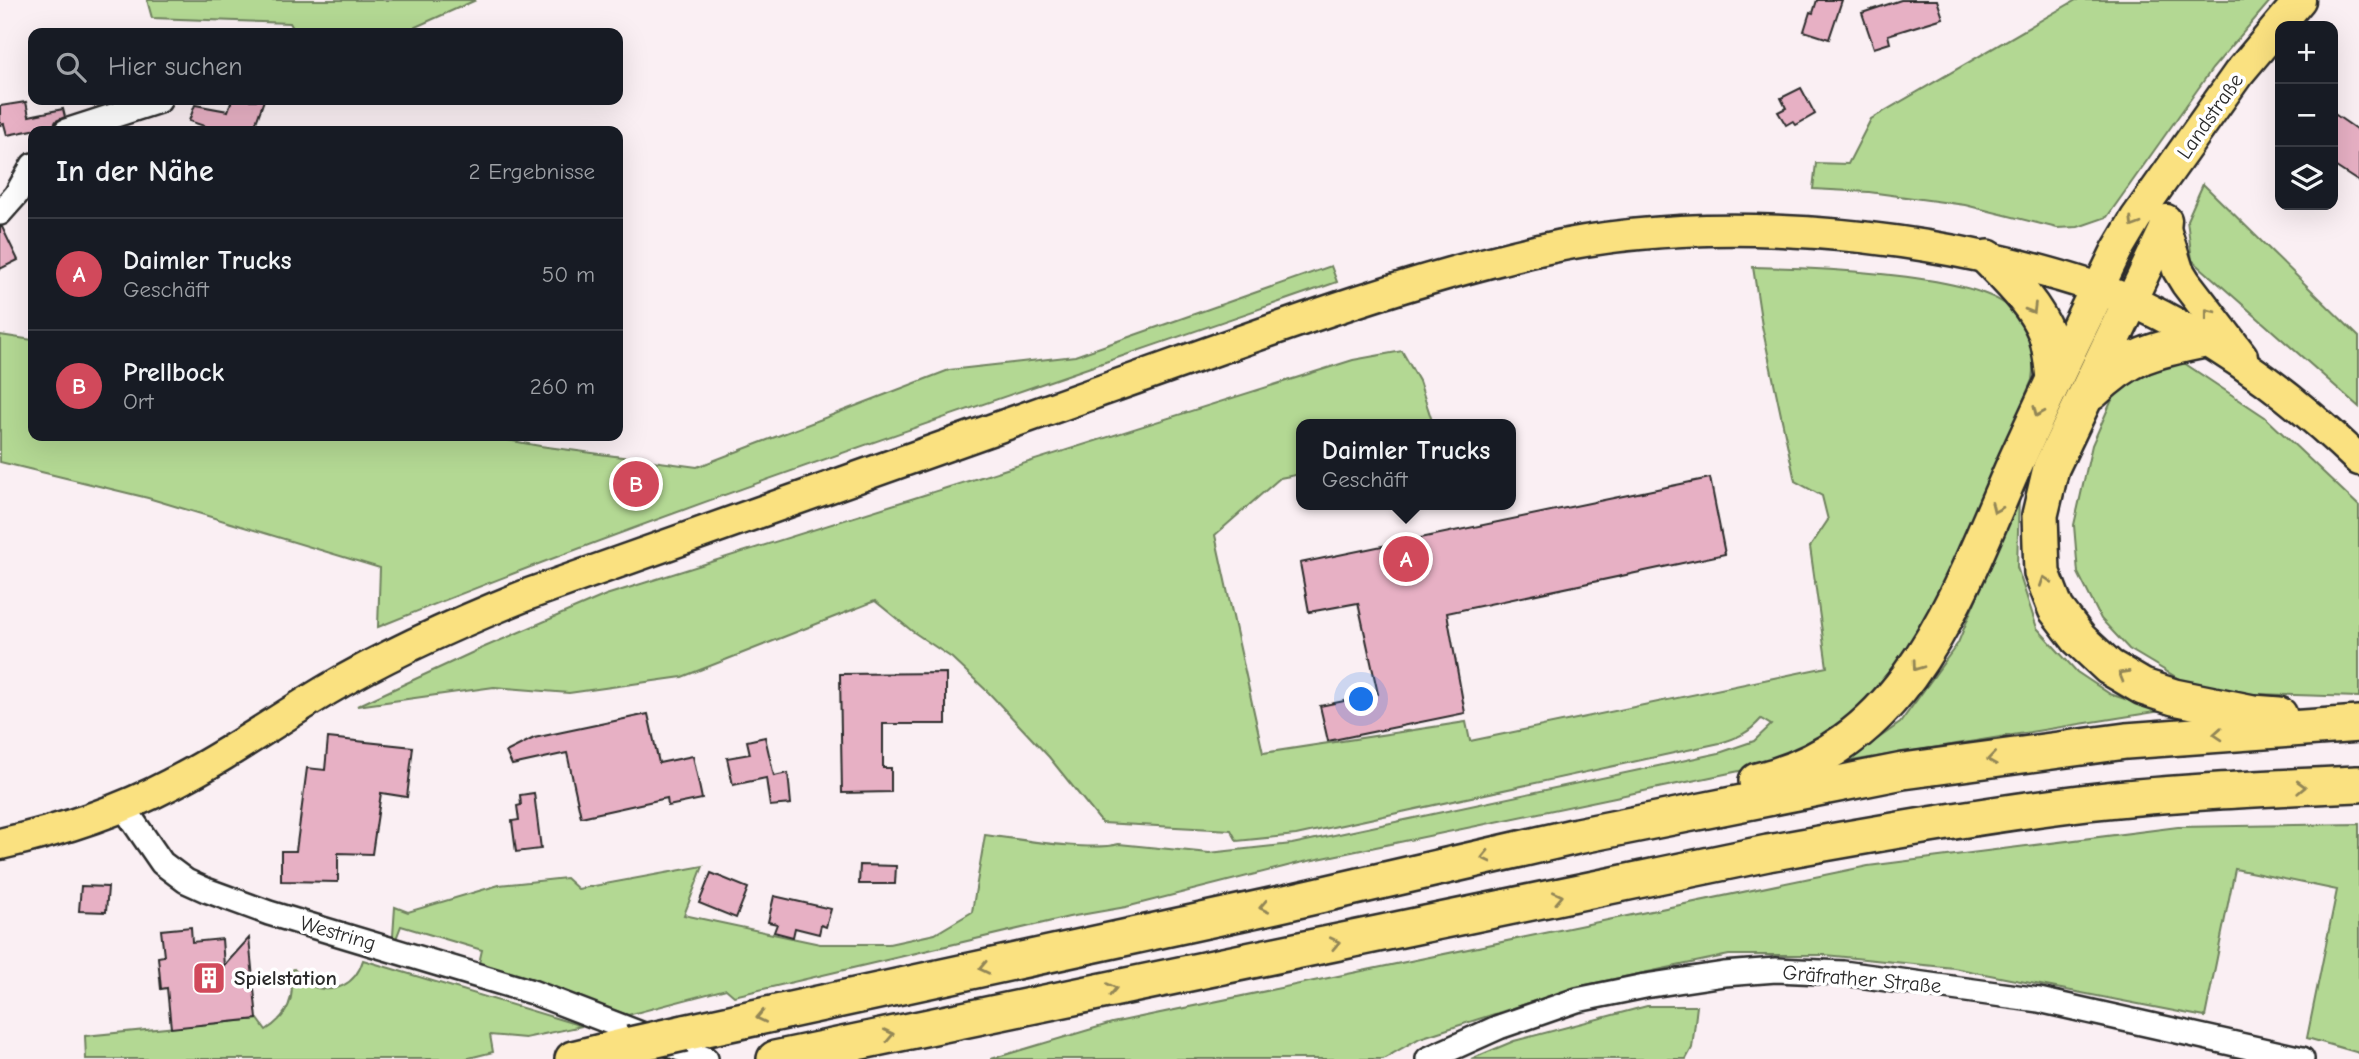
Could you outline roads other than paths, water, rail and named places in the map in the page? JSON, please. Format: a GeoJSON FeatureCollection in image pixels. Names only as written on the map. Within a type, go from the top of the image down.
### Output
{"type":"FeatureCollection","features":[{"type":"Feature","properties":{"kind":"highway"},"geometry":{"type":"LineString","coordinates":[[1988,258],[2024,296],[2045,331],[2054,378]]}},
{"type":"Feature","properties":{"kind":"highway"},"geometry":{"type":"LineString","coordinates":[[1577,836],[1705,793],[1775,777],[1815,761],[1854,736],[1890,702],[1922,660],[1952,607],[2054,378],[2099,287]]}},
{"type":"Feature","properties":{"kind":"highway"},"geometry":{"type":"LineString","coordinates":[[2131,301],[2051,468],[2040,515],[2042,573],[2056,609],[2079,639],[2109,667],[2143,687],[2174,697],[2253,713],[2359,723]]}},
{"type":"Feature","properties":{"kind":"highway"},"geometry":{"type":"LineString","coordinates":[[2082,402],[2110,375],[2135,358],[2204,340]]}},
{"type":"Feature","properties":{"kind":"highway"},"geometry":{"type":"LineString","coordinates":[[573,1059],[630,1045],[695,1046],[1285,903],[1577,836],[1903,771],[2126,741],[2359,723]]}},
{"type":"Feature","properties":{"kind":"highway"},"geometry":{"type":"LineString","coordinates":[[775,1059],[1768,853],[1874,834],[2089,802],[2244,789],[2359,784]]}},
{"type":"Feature","properties":{"kind":"main road","name":"Landstraße"},"geometry":{"type":"LineString","coordinates":[[2099,287],[2136,218],[2231,85],[2300,0]]}},
{"type":"Feature","properties":{"kind":"main road","name":"Landstraße"},"geometry":{"type":"LineString","coordinates":[[2131,301],[2165,229],[2174,168]]}},
{"type":"Feature","properties":{"kind":"main road"},"geometry":{"type":"LineString","coordinates":[[2165,229],[2178,270],[2186,283],[2251,368]]}},
{"type":"Feature","properties":{"kind":"main road"},"geometry":{"type":"LineString","coordinates":[[0,844],[73,824],[174,783],[328,690],[408,646],[465,620],[627,558],[1402,287],[1541,249],[1620,236],[1674,231],[1747,230],[1904,242],[1988,258],[2099,287],[2163,316],[2251,368],[2312,415],[2359,460]]}},
{"type":"Feature","properties":{"kind":"street"},"geometry":{"type":"LineString","coordinates":[[82,126],[147,105]]}},
{"type":"Feature","properties":{"kind":"street"},"geometry":{"type":"LineString","coordinates":[[0,213],[25,198]]}},
{"type":"Feature","properties":{"kind":"street","name":"Westring"},"geometry":{"type":"LineString","coordinates":[[122,805],[162,863],[186,881],[206,890],[270,913],[532,992],[695,1046]]}},
{"type":"Feature","properties":{"kind":"street","name":"Gräfrather Straße"},"geometry":{"type":"LineString","coordinates":[[1428,1059],[1499,1027],[1577,1000],[1724,974],[1776,970],[1843,973],[2039,1000],[2302,1059]]}},
{"type":"Feature","properties":{"kind":"place","name":"Prellbock"},"geometry":{"type":"Point","coordinates":[636,484]}},
{"type":"Feature","properties":{"kind":"place","name":"Daimler Trucks"},"geometry":{"type":"Point","coordinates":[1406,559]}},
{"type":"Feature","properties":{"kind":"place","name":"Spielstation"},"geometry":{"type":"Point","coordinates":[209,978]}}]}
